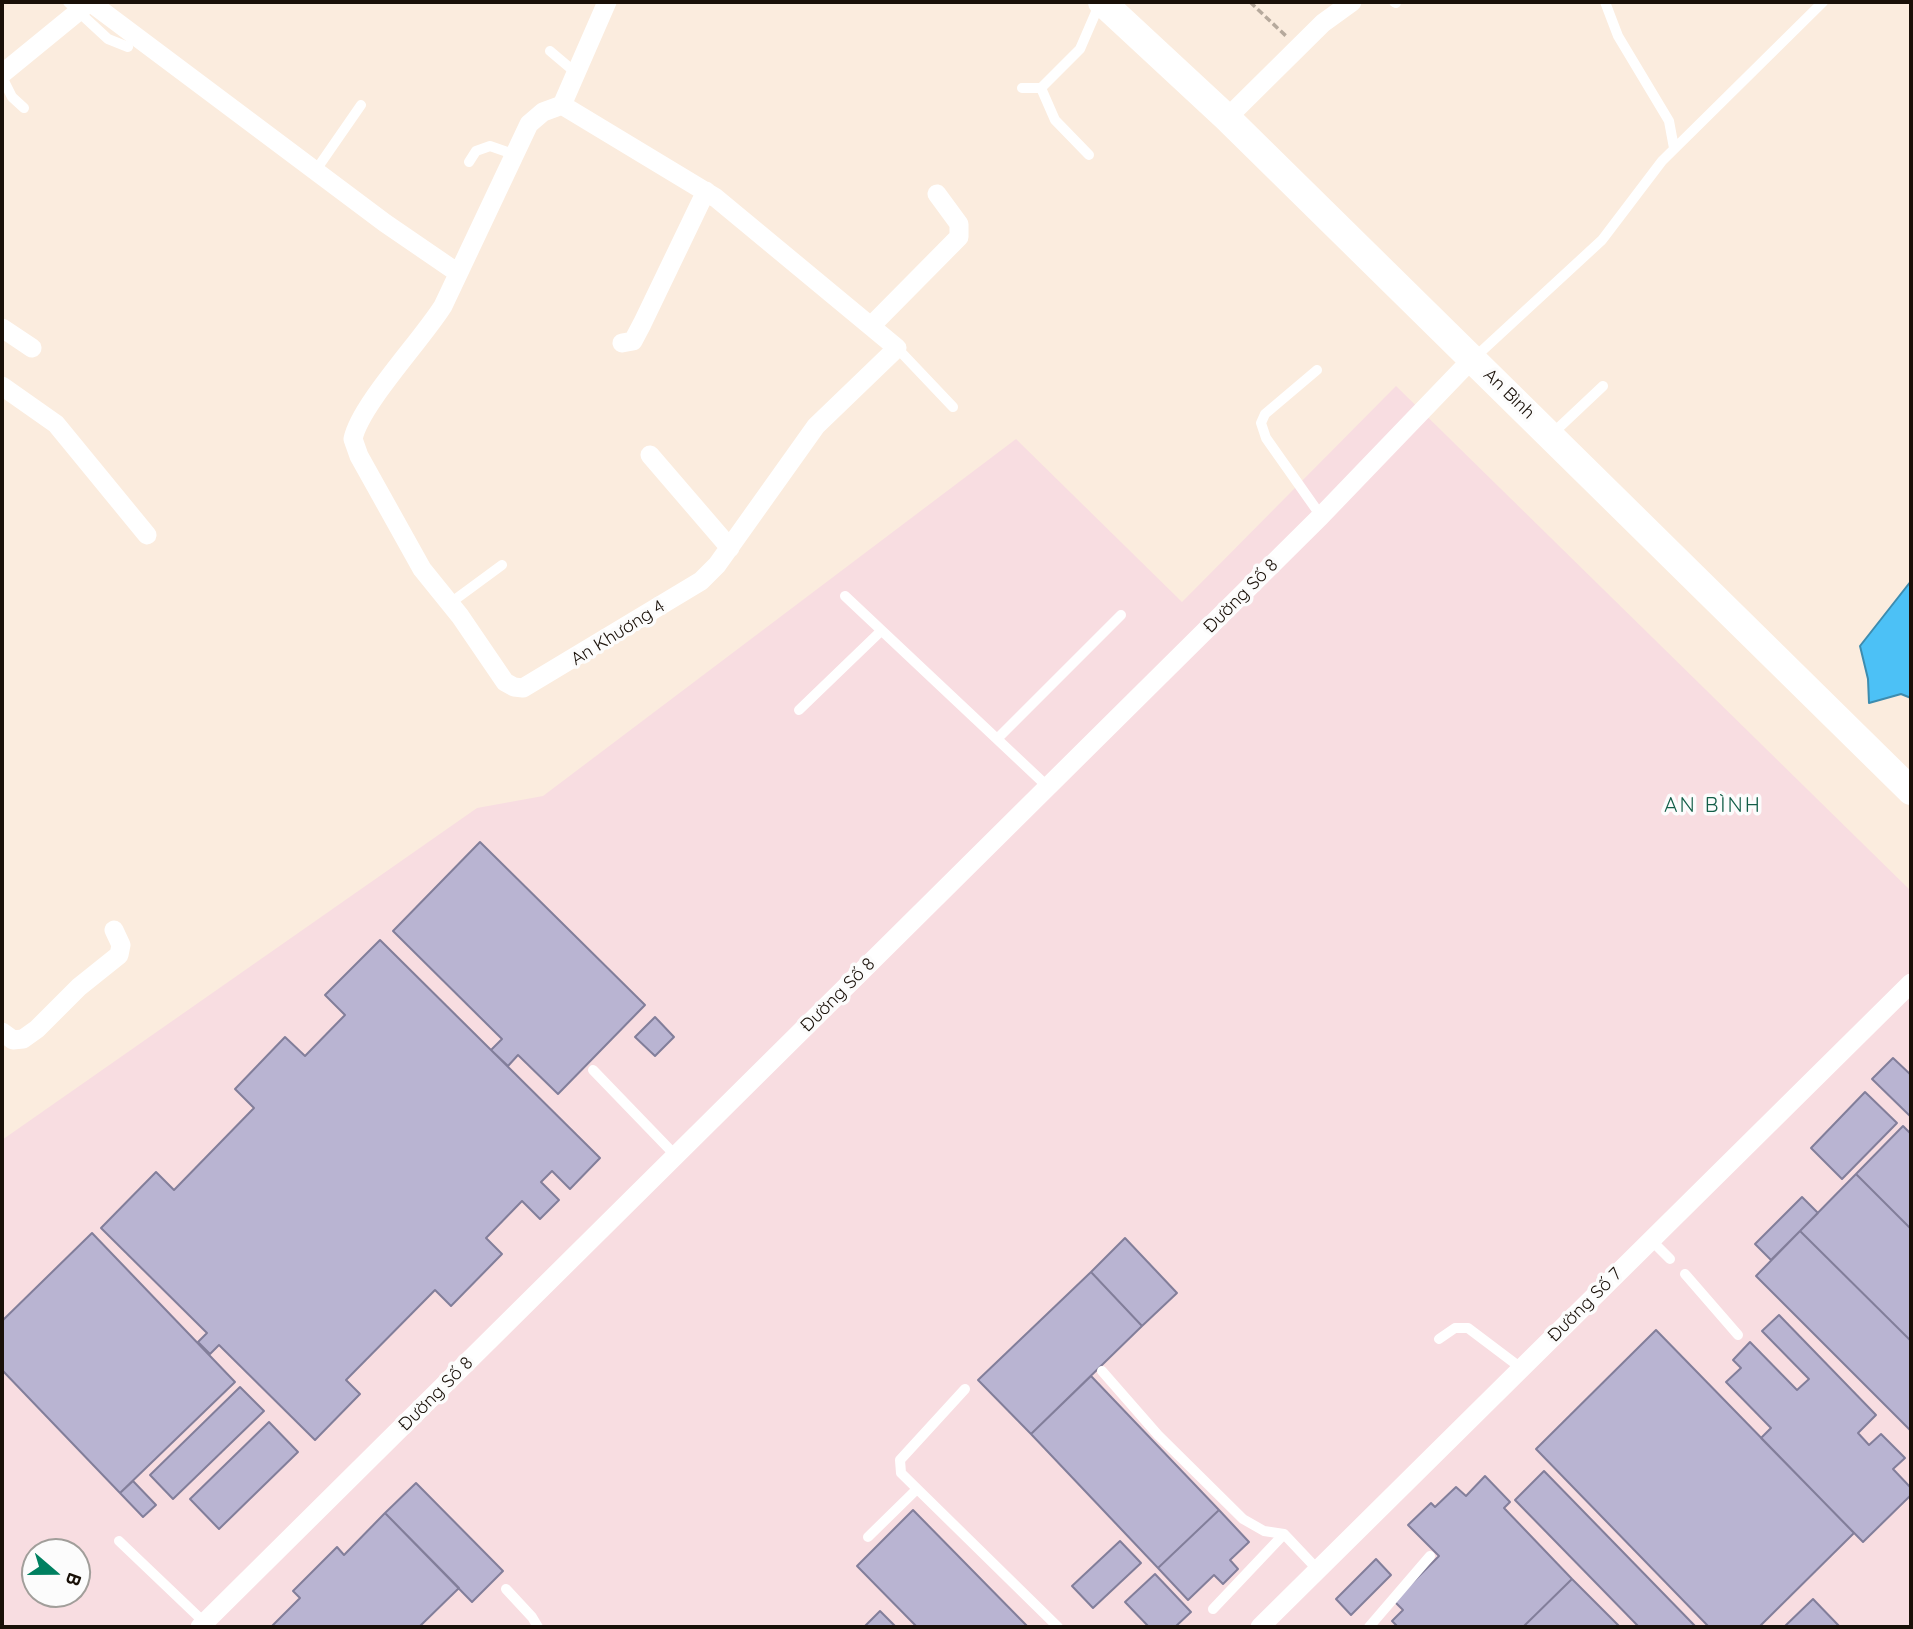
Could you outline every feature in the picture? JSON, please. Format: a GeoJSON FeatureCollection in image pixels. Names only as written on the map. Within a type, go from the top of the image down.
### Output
{"type":"FeatureCollection","features":[{"type":"Feature","properties":{"kind":"main road","name":"An Bình"},"geometry":{"type":"LineString","coordinates":[[1104,3],[1227,118],[1911,792]]}},
{"type":"Feature","properties":{"kind":"street"},"geometry":{"type":"LineString","coordinates":[[607,2],[562,105],[706,191],[897,348]]}},
{"type":"Feature","properties":{"kind":"street"},"geometry":{"type":"LineString","coordinates":[[1227,118],[1298,47],[1352,2]]}},
{"type":"Feature","properties":{"kind":"street"},"geometry":{"type":"LineString","coordinates":[[2,75],[82,4],[458,273]]}},
{"type":"Feature","properties":{"kind":"street","name":"An Khương 4"},"geometry":{"type":"LineString","coordinates":[[562,105],[543,111],[529,124],[427,332],[363,415],[353,439],[359,456],[422,569],[505,681],[514,687],[523,688],[701,581],[730,548],[816,426],[897,348]]}},
{"type":"Feature","properties":{"kind":"street"},"geometry":{"type":"LineString","coordinates":[[622,343],[633,341],[706,191]]}},
{"type":"Feature","properties":{"kind":"street"},"geometry":{"type":"LineString","coordinates":[[871,326],[959,237],[959,224],[937,194]]}},
{"type":"Feature","properties":{"kind":"street"},"geometry":{"type":"LineString","coordinates":[[2,328],[32,348]]}},
{"type":"Feature","properties":{"kind":"street","name":"Đường Số 8"},"geometry":{"type":"LineString","coordinates":[[203,1625],[1321,516],[1472,359]]}},
{"type":"Feature","properties":{"kind":"street"},"geometry":{"type":"LineString","coordinates":[[2,386],[56,424],[147,535]]}},
{"type":"Feature","properties":{"kind":"street"},"geometry":{"type":"LineString","coordinates":[[650,456],[730,548]]}},
{"type":"Feature","properties":{"kind":"street"},"geometry":{"type":"LineString","coordinates":[[2,1032],[13,1040],[23,1039],[37,1029],[79,987],[118,955],[121,945],[114,930]]}},
{"type":"Feature","properties":{"kind":"street","name":"Đường Số 7"},"geometry":{"type":"LineString","coordinates":[[1260,1627],[1911,983]]}},
{"type":"Feature","properties":{"kind":"lane"},"geometry":{"type":"LineString","coordinates":[[1605,2],[1627,53],[1669,121],[1674,148]]}},
{"type":"Feature","properties":{"kind":"lane"},"geometry":{"type":"LineString","coordinates":[[1472,359],[1602,240],[1674,148],[1823,2]]}},
{"type":"Feature","properties":{"kind":"lane"},"geometry":{"type":"LineString","coordinates":[[1022,88],[1041,88],[1080,49],[1096,12],[1104,3]]}},
{"type":"Feature","properties":{"kind":"lane"},"geometry":{"type":"LineString","coordinates":[[82,4],[108,39],[128,47]]}},
{"type":"Feature","properties":{"kind":"lane"},"geometry":{"type":"LineString","coordinates":[[550,51],[576,73]]}},
{"type":"Feature","properties":{"kind":"lane"},"geometry":{"type":"LineString","coordinates":[[2,75],[12,97],[24,108]]}},
{"type":"Feature","properties":{"kind":"lane"},"geometry":{"type":"LineString","coordinates":[[1041,88],[1055,120],[1089,155]]}},
{"type":"Feature","properties":{"kind":"lane"},"geometry":{"type":"LineString","coordinates":[[316,170],[361,105]]}},
{"type":"Feature","properties":{"kind":"lane"},"geometry":{"type":"LineString","coordinates":[[469,162],[476,150],[490,146],[513,154]]}},
{"type":"Feature","properties":{"kind":"lane"},"geometry":{"type":"LineString","coordinates":[[897,348],[953,407]]}},
{"type":"Feature","properties":{"kind":"lane"},"geometry":{"type":"LineString","coordinates":[[1317,370],[1265,414],[1261,424],[1266,438],[1321,516]]}},
{"type":"Feature","properties":{"kind":"lane"},"geometry":{"type":"LineString","coordinates":[[1551,435],[1603,386]]}},
{"type":"Feature","properties":{"kind":"lane"},"geometry":{"type":"LineString","coordinates":[[449,604],[502,565]]}},
{"type":"Feature","properties":{"kind":"lane"},"geometry":{"type":"LineString","coordinates":[[845,596],[1048,787]]}},
{"type":"Feature","properties":{"kind":"lane"},"geometry":{"type":"LineString","coordinates":[[997,739],[1121,615]]}},
{"type":"Feature","properties":{"kind":"lane"},"geometry":{"type":"LineString","coordinates":[[799,710],[881,631]]}},
{"type":"Feature","properties":{"kind":"lane"},"geometry":{"type":"LineString","coordinates":[[593,1070],[676,1156]]}},
{"type":"Feature","properties":{"kind":"lane"},"geometry":{"type":"LineString","coordinates":[[1651,1240],[1670,1259]]}},
{"type":"Feature","properties":{"kind":"lane"},"geometry":{"type":"LineString","coordinates":[[1685,1274],[1738,1335]]}},
{"type":"Feature","properties":{"kind":"lane"},"geometry":{"type":"LineString","coordinates":[[1439,1339],[1455,1328],[1468,1328],[1521,1368]]}},
{"type":"Feature","properties":{"kind":"lane"},"geometry":{"type":"LineString","coordinates":[[1102,1371],[1158,1436],[1244,1519],[1264,1531],[1284,1534],[1318,1570]]}},
{"type":"Feature","properties":{"kind":"lane"},"geometry":{"type":"LineString","coordinates":[[965,1389],[900,1460],[901,1473],[1058,1627]]}},
{"type":"Feature","properties":{"kind":"lane"},"geometry":{"type":"LineString","coordinates":[[868,1537],[917,1489]]}},
{"type":"Feature","properties":{"kind":"lane"},"geometry":{"type":"LineString","coordinates":[[1213,1609],[1284,1534]]}},
{"type":"Feature","properties":{"kind":"lane"},"geometry":{"type":"LineString","coordinates":[[119,1541],[203,1625]]}},
{"type":"Feature","properties":{"kind":"lane"},"geometry":{"type":"LineString","coordinates":[[1370,1627],[1430,1556]]}},
{"type":"Feature","properties":{"kind":"lane"},"geometry":{"type":"LineString","coordinates":[[506,1589],[538,1627]]}},
{"type":"Feature","properties":{"kind":"path"},"geometry":{"type":"LineString","coordinates":[[1250,2],[1298,47]]}},
{"type":"Feature","properties":{"kind":"shaded area"},"geometry":{"type":"Polygon","coordinates":[[[1396,386],[1911,891],[1911,1627],[2,1627],[2,1140],[477,808],[543,796],[1016,439],[1182,602],[1396,386]]]}},
{"type":"Feature","properties":{"kind":"water"},"geometry":{"type":"Polygon","coordinates":[[[1911,581],[1911,698],[1901,694],[1869,703],[1868,679],[1860,646],[1911,581]]]}},
{"type":"Feature","properties":{"kind":"building"},"geometry":{"type":"Polygon","coordinates":[[[480,842],[645,1005],[558,1094],[518,1055],[508,1066],[491,1050],[502,1039],[393,931],[480,842]]]}},
{"type":"Feature","properties":{"kind":"building"},"geometry":{"type":"Polygon","coordinates":[[[380,940],[600,1158],[570,1189],[552,1171],[541,1182],[559,1200],[540,1219],[522,1201],[486,1238],[502,1254],[451,1306],[435,1290],[346,1380],[360,1394],[315,1440],[219,1345],[210,1354],[198,1342],[207,1333],[101,1228],[156,1172],[174,1190],[254,1108],[235,1089],[285,1037],[305,1056],[345,1015],[325,995],[380,940]]]}},
{"type":"Feature","properties":{"kind":"building"},"geometry":{"type":"Polygon","coordinates":[[[655,1017],[674,1037],[655,1056],[635,1037],[655,1017]]]}},
{"type":"Feature","properties":{"kind":"building"},"geometry":{"type":"Polygon","coordinates":[[[1893,1058],[1911,1075],[1910,1116],[1872,1079],[1893,1058]]]}},
{"type":"Feature","properties":{"kind":"building"},"geometry":{"type":"Polygon","coordinates":[[[1865,1092],[1897,1123],[1842,1179],[1811,1148],[1865,1092]]]}},
{"type":"Feature","properties":{"kind":"building"},"geometry":{"type":"Polygon","coordinates":[[[1903,1126],[1911,1134],[1911,1229],[1856,1174],[1903,1126]]]}},
{"type":"Feature","properties":{"kind":"building"},"geometry":{"type":"Polygon","coordinates":[[[1856,1174],[1911,1229],[1911,1341],[1800,1231],[1856,1174]]]}},
{"type":"Feature","properties":{"kind":"building"},"geometry":{"type":"Polygon","coordinates":[[[1802,1197],[1818,1213],[1771,1260],[1755,1244],[1802,1197]]]}},
{"type":"Feature","properties":{"kind":"building"},"geometry":{"type":"Polygon","coordinates":[[[1800,1231],[1911,1341],[1911,1431],[1756,1276],[1800,1231]]]}},
{"type":"Feature","properties":{"kind":"building"},"geometry":{"type":"Polygon","coordinates":[[[92,1233],[235,1382],[120,1493],[2,1370],[2,1321],[92,1233]]]}},
{"type":"Feature","properties":{"kind":"building"},"geometry":{"type":"Polygon","coordinates":[[[1125,1238],[1177,1293],[1142,1326],[1091,1272],[1125,1238]]]}},
{"type":"Feature","properties":{"kind":"building"},"geometry":{"type":"Polygon","coordinates":[[[1091,1272],[1142,1326],[1031,1434],[978,1380],[1091,1272]]]}},
{"type":"Feature","properties":{"kind":"building"},"geometry":{"type":"Polygon","coordinates":[[[1779,1315],[1876,1415],[1858,1433],[1869,1445],[1881,1434],[1905,1458],[1893,1469],[1911,1488],[1911,1495],[1863,1542],[1761,1438],[1771,1428],[1726,1382],[1741,1368],[1733,1360],[1750,1342],[1797,1390],[1809,1379],[1762,1331],[1779,1315]]]}},
{"type":"Feature","properties":{"kind":"building"},"geometry":{"type":"Polygon","coordinates":[[[1656,1330],[1854,1533],[1759,1627],[1709,1627],[1536,1449],[1656,1330]]]}},
{"type":"Feature","properties":{"kind":"building"},"geometry":{"type":"Polygon","coordinates":[[[1091,1376],[1219,1510],[1158,1568],[1031,1434],[1091,1376]]]}},
{"type":"Feature","properties":{"kind":"building"},"geometry":{"type":"Polygon","coordinates":[[[240,1387],[264,1411],[173,1499],[150,1475],[240,1387]]]}},
{"type":"Feature","properties":{"kind":"building"},"geometry":{"type":"Polygon","coordinates":[[[269,1422],[298,1452],[219,1529],[190,1499],[269,1422]]]}},
{"type":"Feature","properties":{"kind":"building"},"geometry":{"type":"Polygon","coordinates":[[[1544,1471],[1696,1627],[1639,1627],[1515,1500],[1544,1471]]]}},
{"type":"Feature","properties":{"kind":"building"},"geometry":{"type":"Polygon","coordinates":[[[1485,1476],[1510,1502],[1504,1508],[1572,1579],[1523,1627],[1398,1627],[1392,1621],[1403,1610],[1394,1601],[1439,1556],[1408,1525],[1431,1503],[1435,1507],[1456,1487],[1466,1496],[1485,1476]]]}},
{"type":"Feature","properties":{"kind":"building"},"geometry":{"type":"Polygon","coordinates":[[[133,1481],[156,1505],[143,1517],[120,1493],[133,1481]]]}},
{"type":"Feature","properties":{"kind":"building"},"geometry":{"type":"Polygon","coordinates":[[[416,1483],[503,1571],[472,1602],[385,1513],[416,1483]]]}},
{"type":"Feature","properties":{"kind":"building"},"geometry":{"type":"Polygon","coordinates":[[[913,1510],[1028,1627],[917,1627],[857,1566],[913,1510]]]}},
{"type":"Feature","properties":{"kind":"building"},"geometry":{"type":"Polygon","coordinates":[[[1219,1510],[1249,1542],[1230,1560],[1238,1569],[1223,1584],[1214,1575],[1188,1600],[1158,1568],[1219,1510]]]}},
{"type":"Feature","properties":{"kind":"building"},"geometry":{"type":"Polygon","coordinates":[[[385,1513],[459,1588],[419,1627],[271,1627],[300,1598],[293,1591],[337,1547],[344,1555],[385,1513]]]}},
{"type":"Feature","properties":{"kind":"building"},"geometry":{"type":"Polygon","coordinates":[[[1120,1541],[1141,1563],[1093,1608],[1072,1586],[1120,1541]]]}},
{"type":"Feature","properties":{"kind":"building"},"geometry":{"type":"Polygon","coordinates":[[[1376,1559],[1391,1575],[1351,1615],[1336,1599],[1376,1559]]]}},
{"type":"Feature","properties":{"kind":"building"},"geometry":{"type":"Polygon","coordinates":[[[1155,1574],[1191,1612],[1175,1627],[1149,1627],[1125,1602],[1155,1574]]]}},
{"type":"Feature","properties":{"kind":"building"},"geometry":{"type":"Polygon","coordinates":[[[1572,1579],[1620,1627],[1523,1627],[1572,1579]]]}},
{"type":"Feature","properties":{"kind":"building"},"geometry":{"type":"Polygon","coordinates":[[[1813,1599],[1840,1627],[1784,1627],[1813,1599]]]}},
{"type":"Feature","properties":{"kind":"building"},"geometry":{"type":"Polygon","coordinates":[[[880,1611],[896,1627],[864,1627],[880,1611]]]}},
{"type":"Feature","properties":{"kind":"district","name":"AN BÌNH"},"geometry":{"type":"Point","coordinates":[1713,806]}}]}
